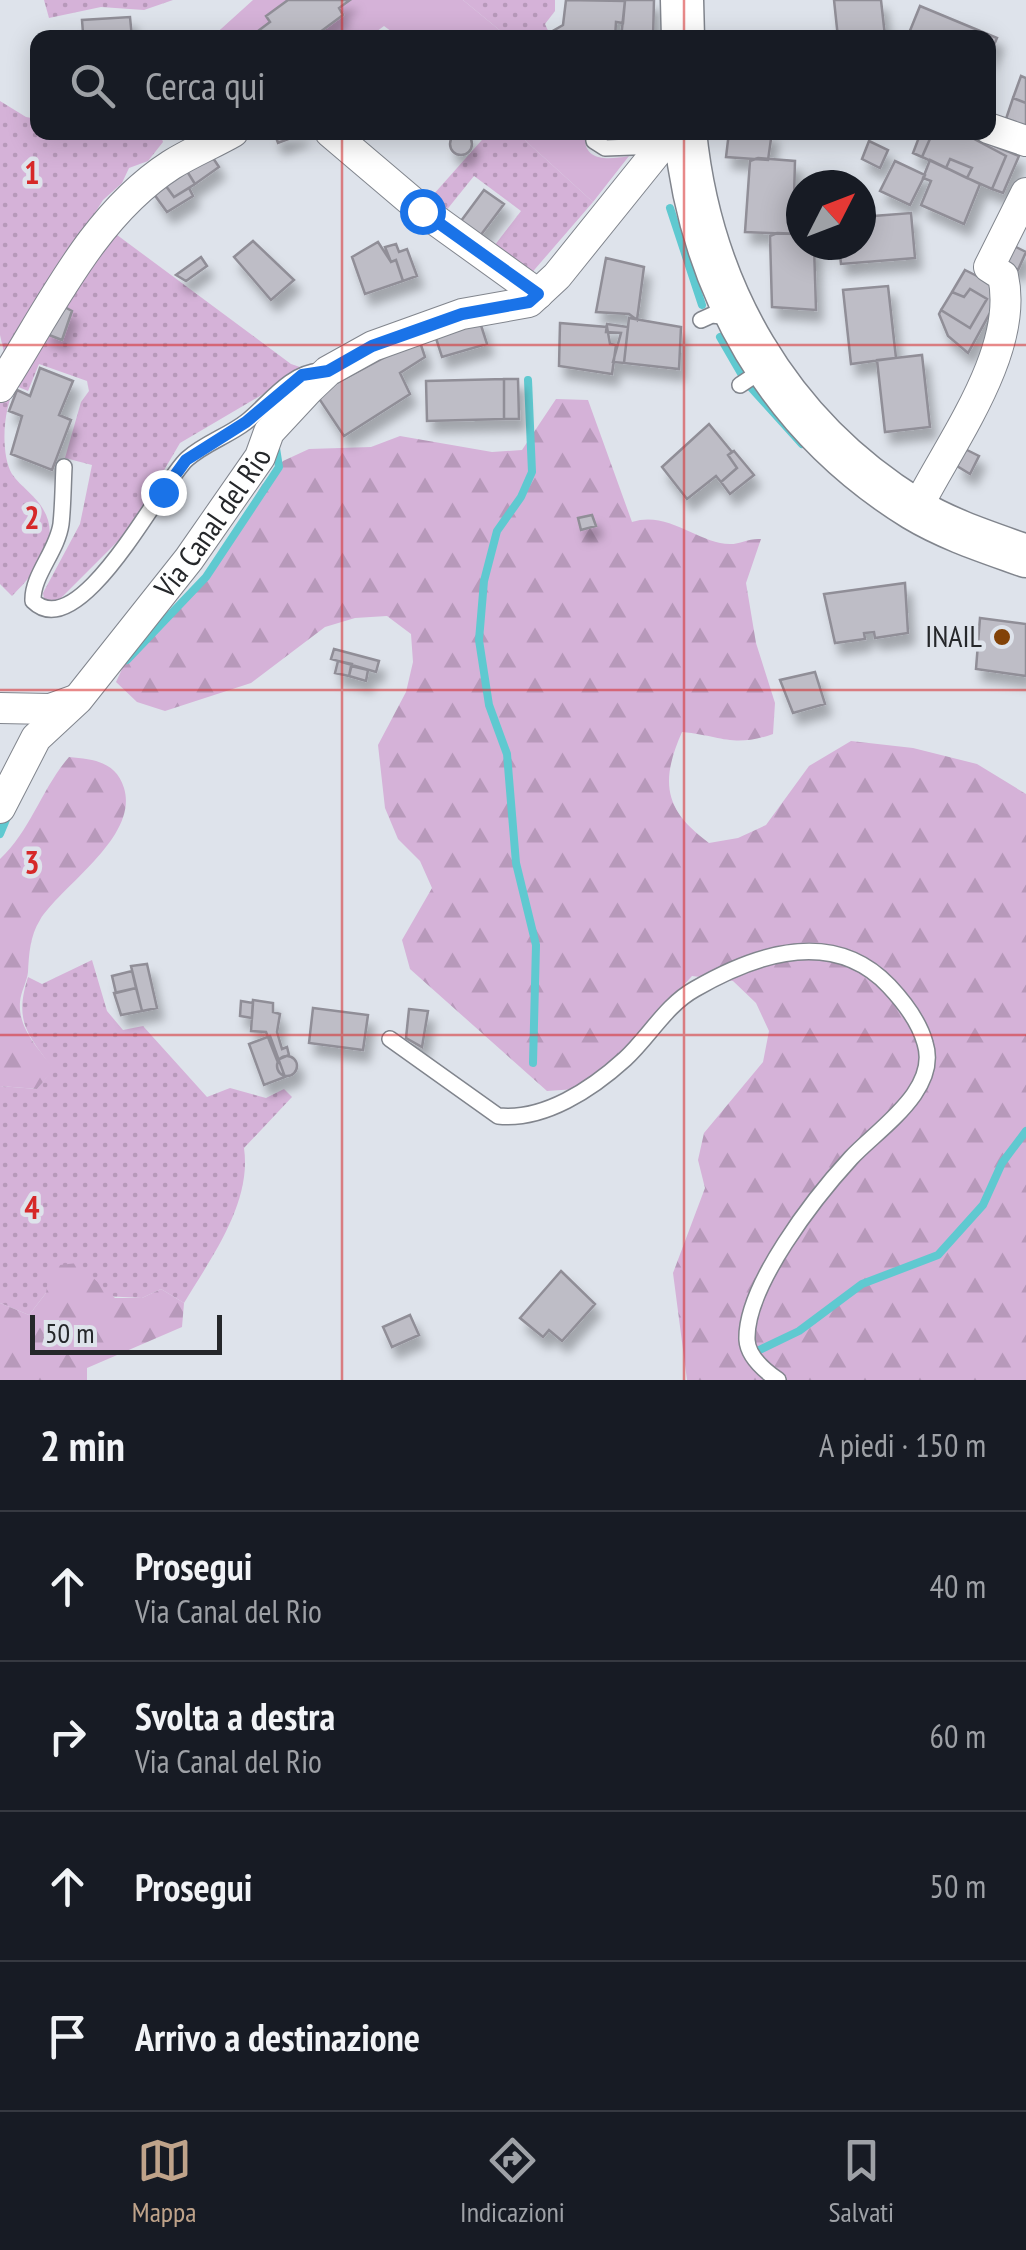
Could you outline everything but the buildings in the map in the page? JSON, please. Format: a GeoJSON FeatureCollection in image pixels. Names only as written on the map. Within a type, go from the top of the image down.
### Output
{"type":"FeatureCollection","features":[{"type":"Feature","properties":{"kind":"main road"},"geometry":{"type":"LineString","coordinates":[[682,0],[682,30]]}},
{"type":"Feature","properties":{"kind":"main road"},"geometry":{"type":"LineString","coordinates":[[673,144],[725,298],[718,319],[757,381],[835,450],[916,510],[959,532],[1026,556]]}},
{"type":"Feature","properties":{"kind":"street"},"geometry":{"type":"LineString","coordinates":[[996,131],[1026,140]]}},
{"type":"Feature","properties":{"kind":"street"},"geometry":{"type":"LineString","coordinates":[[0,387],[54,297],[110,222],[170,166],[218,140]]}},
{"type":"Feature","properties":{"kind":"street"},"geometry":{"type":"LineString","coordinates":[[339,140],[438,223],[538,294],[673,144]]}},
{"type":"Feature","properties":{"kind":"street"},"geometry":{"type":"LineString","coordinates":[[916,510],[1000,349],[1008,296],[1003,276],[989,267],[1026,192]]}},
{"type":"Feature","properties":{"kind":"street","name":"Via Canal del Rio"},"geometry":{"type":"LineString","coordinates":[[0,808],[36,738],[78,699],[244,482],[260,458],[269,432],[328,371],[372,346],[462,314],[529,302],[538,294]]}},
{"type":"Feature","properties":{"kind":"street"},"geometry":{"type":"LineString","coordinates":[[0,708],[50,709],[78,699]]}},
{"type":"Feature","properties":{"kind":"lane"},"geometry":{"type":"LineString","coordinates":[[594,140],[606,148],[673,144]]}},
{"type":"Feature","properties":{"kind":"lane"},"geometry":{"type":"LineString","coordinates":[[64,467],[61,524],[53,551],[32,589],[33,601],[41,609],[54,610],[122,556],[186,460],[246,422],[302,375],[328,371]]}},
{"type":"Feature","properties":{"kind":"lane"},"geometry":{"type":"LineString","coordinates":[[390,1039],[498,1116],[516,1118],[533,1115],[593,1084],[626,1058],[680,1000],[750,964],[799,951],[835,950],[860,960],[882,978],[918,1026],[927,1048],[924,1074],[899,1113],[850,1159],[779,1252],[749,1318],[746,1344],[762,1369],[778,1380]]}},
{"type":"Feature","properties":{"kind":"green space"},"geometry":{"type":"Polygon","coordinates":[[[44,0],[173,0],[144,10],[101,7],[49,18],[44,0]]]}},
{"type":"Feature","properties":{"kind":"green space"},"geometry":{"type":"Polygon","coordinates":[[[253,0],[463,0],[499,30],[389,30],[384,26],[379,30],[220,30],[253,0]]]}},
{"type":"Feature","properties":{"kind":"green space"},"geometry":{"type":"Polygon","coordinates":[[[463,0],[555,0],[555,11],[545,24],[548,30],[499,30],[463,0]]]}},
{"type":"Feature","properties":{"kind":"green space"},"geometry":{"type":"Polygon","coordinates":[[[0,101],[30,118],[30,140],[162,140],[148,161],[129,168],[122,183],[103,200],[5,357],[0,335],[0,101]]]}},
{"type":"Feature","properties":{"kind":"green space"},"geometry":{"type":"Polygon","coordinates":[[[482,140],[525,140],[593,202],[529,276],[491,250],[521,211],[474,176],[441,217],[425,204],[482,140]]]}},
{"type":"Feature","properties":{"kind":"green space"},"geometry":{"type":"Polygon","coordinates":[[[525,140],[585,140],[588,149],[598,157],[629,156],[593,202],[525,140]]]}},
{"type":"Feature","properties":{"kind":"green space"},"geometry":{"type":"Polygon","coordinates":[[[109,229],[291,364],[306,369],[180,443],[129,530],[56,603],[44,599],[43,593],[80,524],[92,465],[65,458],[81,402],[89,391],[87,381],[39,364],[28,391],[16,386],[12,395],[5,442],[12,474],[40,504],[50,533],[37,568],[12,596],[0,584],[0,399],[41,332],[62,339],[72,312],[57,302],[109,229]]]}},
{"type":"Feature","properties":{"kind":"green space"},"geometry":{"type":"Polygon","coordinates":[[[556,399],[588,400],[632,522],[658,520],[718,543],[761,539],[746,583],[756,643],[775,703],[773,734],[737,741],[682,732],[671,766],[670,794],[694,831],[709,843],[738,838],[766,825],[809,766],[851,741],[913,748],[977,764],[1026,794],[1026,1380],[687,1380],[673,1273],[705,1188],[698,1160],[704,1133],[763,1062],[769,1031],[756,1003],[733,981],[692,976],[603,1074],[576,1089],[547,1091],[410,969],[402,940],[432,888],[420,861],[398,839],[385,808],[378,745],[406,692],[413,662],[411,634],[387,616],[355,618],[325,627],[251,683],[165,711],[137,702],[116,682],[129,654],[214,566],[262,485],[283,461],[309,449],[371,447],[400,436],[492,452],[522,450],[556,399]]]}},
{"type":"Feature","properties":{"kind":"green space"},"geometry":{"type":"Polygon","coordinates":[[[69,757],[95,761],[116,772],[124,788],[126,806],[110,842],[51,906],[32,939],[20,1012],[31,1038],[54,1069],[37,1089],[0,1086],[0,859],[20,835],[69,757]]]}},
{"type":"Feature","properties":{"kind":"green space"},"geometry":{"type":"Polygon","coordinates":[[[92,960],[107,1011],[123,1030],[143,1026],[207,1097],[230,1088],[266,1098],[284,1089],[292,1097],[244,1148],[245,1169],[236,1209],[184,1303],[161,1289],[142,1298],[46,1293],[29,1315],[0,1303],[0,1086],[37,1089],[53,1069],[36,1046],[23,1016],[28,977],[42,984],[92,960]]]}},
{"type":"Feature","properties":{"kind":"green space"},"geometry":{"type":"Polygon","coordinates":[[[77,1263],[115,1298],[142,1298],[161,1289],[184,1303],[182,1327],[87,1368],[87,1380],[0,1380],[0,1303],[29,1315],[46,1293],[51,1266],[77,1263]]]}},
{"type":"Feature","properties":{"kind":"waterway"},"geometry":{"type":"LineString","coordinates":[[670,208],[702,305]]}},
{"type":"Feature","properties":{"kind":"waterway"},"geometry":{"type":"LineString","coordinates":[[720,337],[746,382],[802,444]]}},
{"type":"Feature","properties":{"kind":"waterway"},"geometry":{"type":"LineString","coordinates":[[528,380],[532,472],[521,497],[497,531],[484,581],[479,640],[489,705],[507,754],[516,863],[536,945],[533,1063]]}},
{"type":"Feature","properties":{"kind":"waterway"},"geometry":{"type":"LineString","coordinates":[[127,660],[206,577],[279,467],[276,448]]}},
{"type":"Feature","properties":{"kind":"waterway"},"geometry":{"type":"LineString","coordinates":[[0,834],[8,815]]}},
{"type":"Feature","properties":{"kind":"waterway"},"geometry":{"type":"LineString","coordinates":[[751,1354],[799,1331],[862,1284],[938,1255],[983,1205],[1002,1163],[1026,1131]]}},
{"type":"Feature","properties":{"kind":"place","name":"INAIL"},"geometry":{"type":"Point","coordinates":[1002,637]}},
{"type":"Feature","properties":{"kind":"route"},"geometry":{"type":"LineString","coordinates":[[163,492],[186,460],[246,422],[265,402],[302,375],[328,371],[372,346],[462,314],[529,302],[538,294],[422,211]]}}]}
